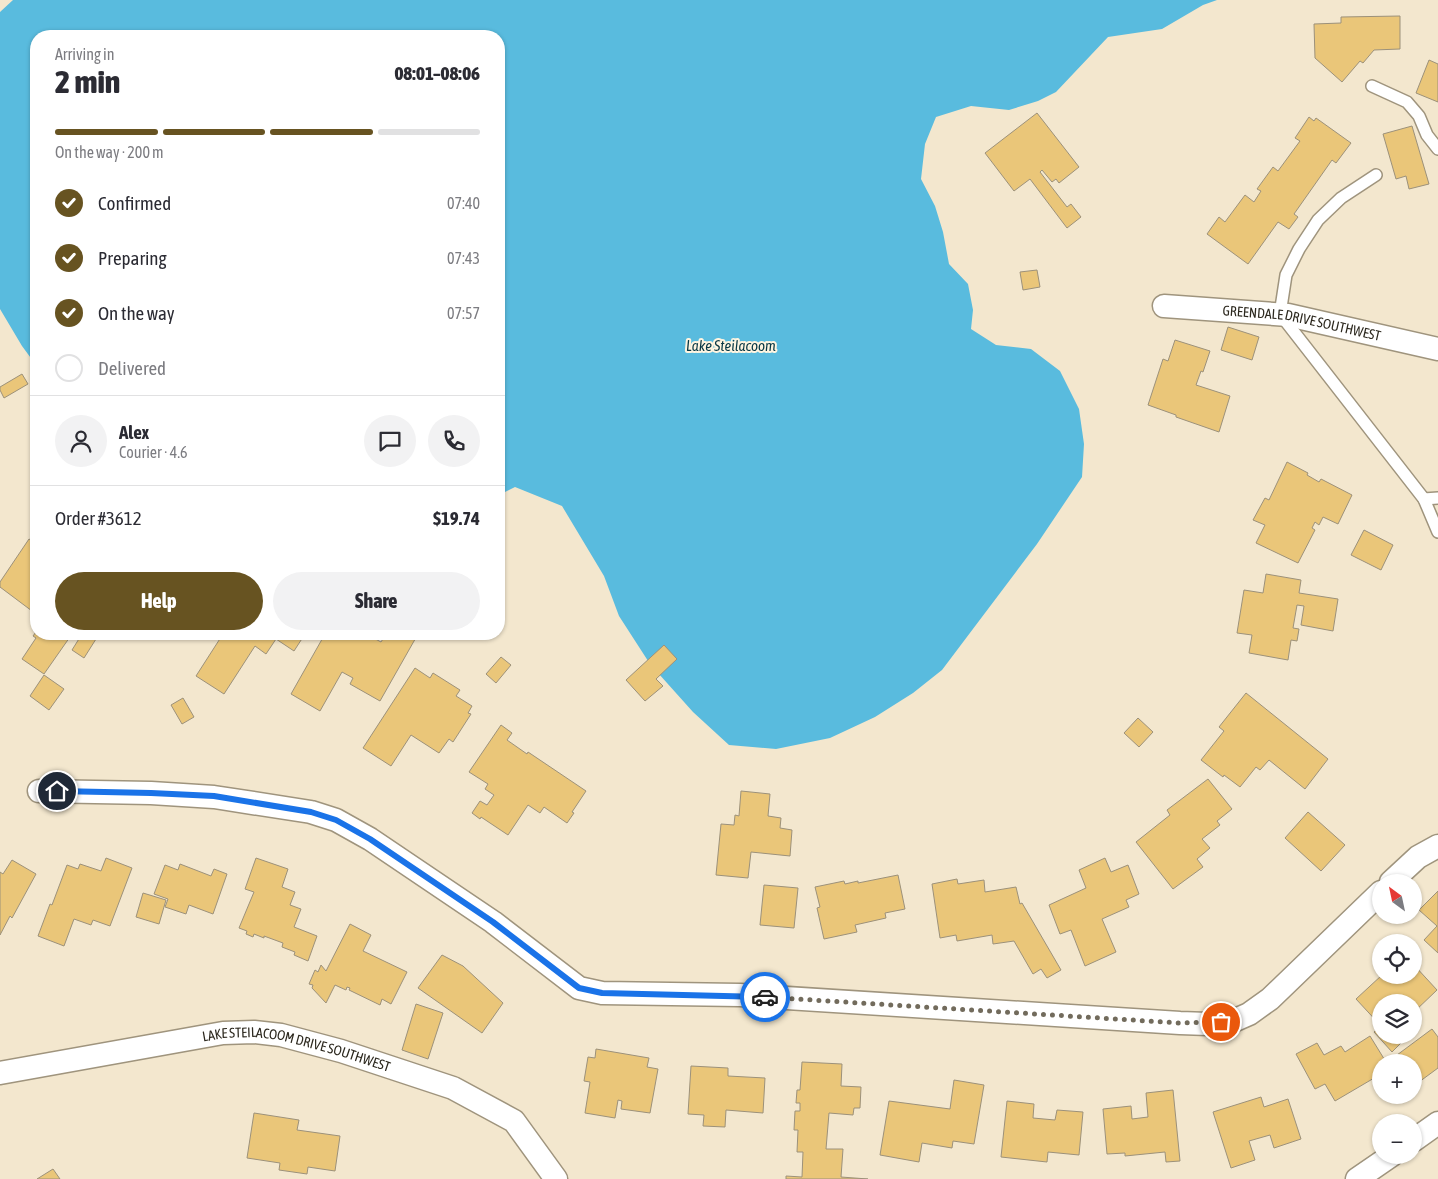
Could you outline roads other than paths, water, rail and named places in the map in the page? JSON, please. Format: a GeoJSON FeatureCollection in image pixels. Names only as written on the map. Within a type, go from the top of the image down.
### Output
{"type":"FeatureCollection","features":[{"type":"Feature","properties":{"kind":"street","name":"GREENDALE DRIVE SOUTHWEST"},"geometry":{"type":"LineString","coordinates":[[1164,306],[1280,314],[1438,349]]}},
{"type":"Feature","properties":{"kind":"street"},"geometry":{"type":"LineString","coordinates":[[39,791],[214,796],[311,812],[336,820],[370,839],[493,922],[579,988],[602,993],[750,996],[1208,1024],[1233,1021],[1249,1014],[1270,999],[1372,901]]}},
{"type":"Feature","properties":{"kind":"street"},"geometry":{"type":"LineString","coordinates":[[1400,874],[1418,857],[1438,846]]}},
{"type":"Feature","properties":{"kind":"street","name":"LAKE STEILACOOM DRIVE SOUTHWEST"},"geometry":{"type":"LineString","coordinates":[[0,1073],[223,1033],[254,1032],[281,1035],[341,1051],[453,1088],[514,1121],[556,1179]]}},
{"type":"Feature","properties":{"kind":"street"},"geometry":{"type":"LineString","coordinates":[[1422,1134],[1438,1123]]}},
{"type":"Feature","properties":{"kind":"street"},"geometry":{"type":"LineString","coordinates":[[1357,1179],[1379,1164]]}},
{"type":"Feature","properties":{"kind":"lane"},"geometry":{"type":"LineString","coordinates":[[1372,86],[1407,102],[1419,116],[1428,135],[1438,149]]}},
{"type":"Feature","properties":{"kind":"lane"},"geometry":{"type":"LineString","coordinates":[[1376,175],[1341,198],[1318,220],[1286,275],[1280,314],[1424,498],[1438,532]]}},
{"type":"Feature","properties":{"kind":"lane"},"geometry":{"type":"LineString","coordinates":[[1424,498],[1438,498]]}},
{"type":"Feature","properties":{"kind":"water","name":"Lake Steilacoom"},"geometry":{"type":"Polygon","coordinates":[[[13,0],[1217,0],[1203,5],[1162,29],[1108,37],[1056,92],[1038,101],[1009,110],[971,106],[936,117],[925,144],[921,179],[935,206],[943,232],[949,264],[968,284],[973,310],[971,329],[996,345],[1031,349],[1060,371],[1079,409],[1084,444],[1082,477],[1037,544],[942,670],[913,693],[875,717],[830,738],[776,749],[729,745],[693,712],[650,664],[619,616],[604,576],[562,506],[515,487],[505,492],[505,30],[30,30],[30,357],[0,309],[0,12],[13,0]]]}}]}
